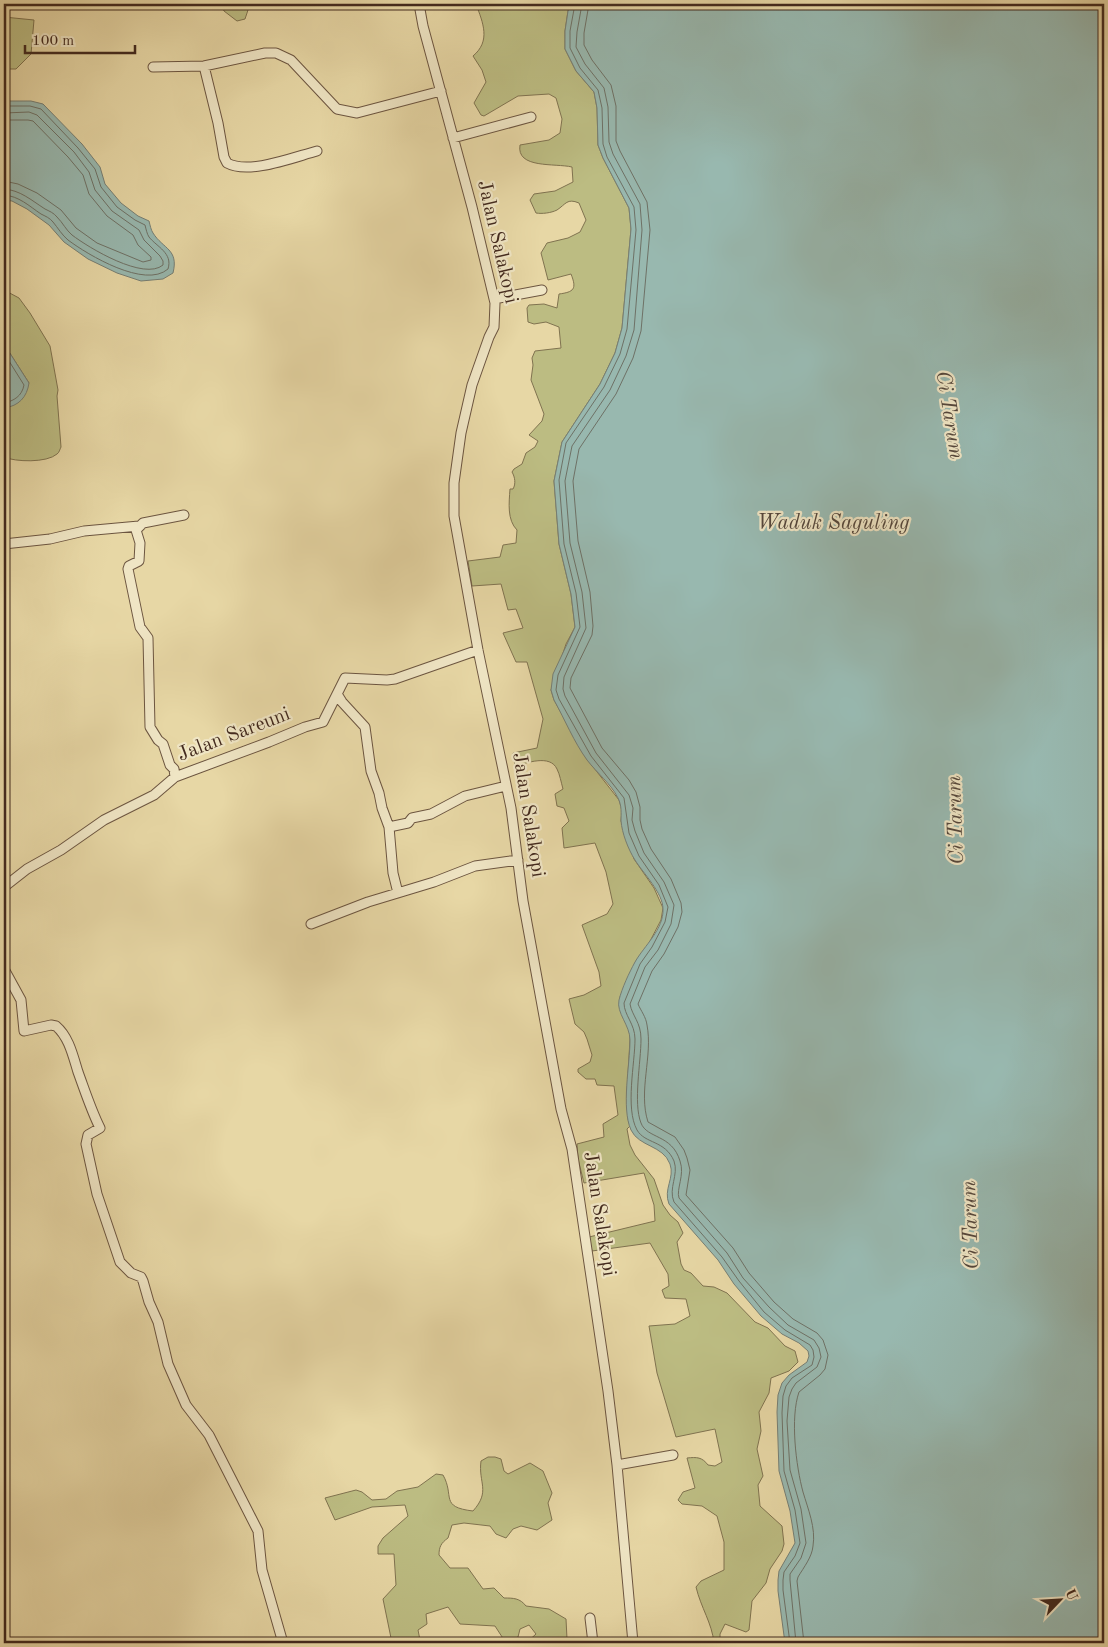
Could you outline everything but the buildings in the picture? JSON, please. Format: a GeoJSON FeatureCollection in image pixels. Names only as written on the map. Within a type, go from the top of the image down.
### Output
{"type":"FeatureCollection","features":[{"type":"Feature","properties":{"kind":"street","name":"Jalan Salakopi"},"geometry":{"type":"LineString","coordinates":[[419,4],[423,26],[454,138],[494,298],[496,316],[494,327],[472,385],[461,433],[454,483],[455,526],[506,786],[528,927],[561,1110],[573,1159],[599,1323],[617,1465],[633,1643]]}},
{"type":"Feature","properties":{"kind":"street"},"geometry":{"type":"LineString","coordinates":[[153,67],[204,66],[265,53],[276,53],[291,60],[337,109],[357,113],[441,91]]}},
{"type":"Feature","properties":{"kind":"street"},"geometry":{"type":"LineString","coordinates":[[204,66],[224,157],[227,163],[237,167],[255,166],[317,151]]}},
{"type":"Feature","properties":{"kind":"street"},"geometry":{"type":"LineString","coordinates":[[454,138],[531,117]]}},
{"type":"Feature","properties":{"kind":"street"},"geometry":{"type":"LineString","coordinates":[[494,298],[542,290]]}},
{"type":"Feature","properties":{"kind":"street"},"geometry":{"type":"LineString","coordinates":[[4,544],[50,539],[84,531],[139,526],[143,523],[184,515]]}},
{"type":"Feature","properties":{"kind":"street"},"geometry":{"type":"LineString","coordinates":[[139,526],[136,530],[140,542],[139,561],[128,566],[128,569],[140,627],[148,638],[150,727],[158,740],[163,744],[167,759],[174,769],[175,776]]}},
{"type":"Feature","properties":{"kind":"street","name":"Jalan Sareuni"},"geometry":{"type":"LineString","coordinates":[[4,886],[26,869],[61,850],[104,820],[154,795],[175,776],[322,722],[345,678],[395,679],[478,650]]}},
{"type":"Feature","properties":{"kind":"street"},"geometry":{"type":"LineString","coordinates":[[338,694],[342,702],[365,727],[371,771],[379,792],[388,827],[393,873],[398,893]]}},
{"type":"Feature","properties":{"kind":"street"},"geometry":{"type":"LineString","coordinates":[[388,827],[408,823],[412,818],[431,814],[465,796],[506,786]]}},
{"type":"Feature","properties":{"kind":"street"},"geometry":{"type":"LineString","coordinates":[[311,924],[368,902],[434,882],[475,866],[518,860]]}},
{"type":"Feature","properties":{"kind":"street"},"geometry":{"type":"LineString","coordinates":[[4,969],[21,1000],[24,1031],[52,1025],[56,1026],[65,1036],[71,1048],[84,1090],[100,1128],[88,1135],[86,1144],[97,1194],[120,1262],[131,1273],[141,1277],[158,1322],[168,1364],[186,1405],[210,1435],[258,1532],[262,1570],[283,1643]]}},
{"type":"Feature","properties":{"kind":"street"},"geometry":{"type":"LineString","coordinates":[[617,1465],[673,1455]]}},
{"type":"Feature","properties":{"kind":"street"},"geometry":{"type":"LineString","coordinates":[[590,1618],[593,1643]]}},
{"type":"Feature","properties":{"kind":"green space"},"geometry":{"type":"Polygon","coordinates":[[[221,4],[254,4],[249,7],[245,19],[237,21],[224,11],[221,4]]]}},
{"type":"Feature","properties":{"kind":"green space"},"geometry":{"type":"Polygon","coordinates":[[[476,4],[571,4],[565,31],[565,49],[576,71],[594,92],[597,108],[598,145],[629,208],[631,229],[622,328],[615,353],[600,384],[562,442],[554,481],[559,544],[571,594],[575,627],[566,644],[551,690],[554,700],[587,759],[619,800],[622,810],[621,821],[634,859],[654,888],[663,908],[661,920],[648,945],[636,961],[620,997],[625,1020],[629,1027],[630,1039],[627,1092],[630,1126],[627,1129],[630,1145],[635,1155],[654,1179],[663,1205],[678,1222],[683,1233],[677,1242],[684,1270],[691,1273],[703,1286],[714,1287],[727,1293],[755,1322],[768,1328],[785,1346],[795,1351],[798,1362],[789,1371],[771,1378],[769,1393],[759,1412],[761,1431],[757,1449],[763,1476],[758,1485],[760,1506],[782,1526],[784,1544],[782,1551],[770,1569],[766,1583],[752,1601],[749,1630],[746,1632],[725,1624],[720,1634],[720,1643],[714,1643],[696,1587],[701,1581],[724,1570],[724,1542],[717,1516],[702,1506],[682,1504],[678,1500],[683,1492],[695,1488],[687,1458],[699,1458],[708,1465],[715,1466],[722,1462],[715,1429],[676,1437],[657,1373],[649,1326],[675,1324],[690,1316],[686,1299],[665,1298],[662,1290],[669,1286],[668,1274],[650,1243],[592,1251],[589,1237],[655,1221],[654,1205],[644,1173],[584,1183],[578,1159],[577,1144],[604,1137],[603,1124],[618,1115],[614,1086],[597,1085],[595,1079],[586,1079],[578,1072],[578,1069],[590,1062],[592,1055],[584,1032],[575,1024],[569,999],[584,995],[601,986],[599,972],[582,925],[607,914],[613,904],[606,872],[595,843],[564,848],[562,828],[569,821],[564,808],[557,806],[555,794],[563,789],[554,764],[538,761],[515,766],[513,753],[537,748],[543,719],[527,662],[516,662],[503,633],[523,628],[516,609],[508,610],[501,584],[472,586],[468,561],[500,557],[503,545],[516,543],[517,530],[509,511],[510,489],[513,489],[515,483],[512,472],[522,464],[526,453],[535,447],[538,441],[529,435],[542,421],[544,414],[531,380],[532,358],[535,351],[561,348],[559,327],[546,322],[534,324],[528,322],[527,308],[529,305],[544,304],[557,308],[559,294],[573,289],[574,283],[571,274],[548,280],[541,253],[547,243],[568,238],[580,232],[586,220],[579,203],[569,201],[555,211],[536,213],[530,200],[534,194],[555,191],[573,182],[572,167],[538,164],[524,158],[520,153],[520,145],[549,140],[560,133],[562,119],[556,98],[549,94],[518,96],[484,116],[481,115],[474,103],[486,82],[482,70],[473,56],[479,50],[484,38],[483,25],[476,4]]]}},
{"type":"Feature","properties":{"kind":"green space"},"geometry":{"type":"Polygon","coordinates":[[[4,17],[34,20],[31,54],[16,69],[4,69],[4,17]]]}},
{"type":"Feature","properties":{"kind":"green space"},"geometry":{"type":"Polygon","coordinates":[[[4,290],[19,298],[50,346],[58,390],[61,447],[58,453],[46,459],[23,461],[4,457],[4,408],[9,407],[29,383],[4,344],[4,290]]]}},
{"type":"Feature","properties":{"kind":"green space"},"geometry":{"type":"Polygon","coordinates":[[[488,1457],[501,1459],[504,1471],[508,1474],[530,1463],[543,1471],[552,1493],[548,1503],[552,1520],[537,1530],[521,1526],[513,1529],[506,1538],[496,1534],[490,1526],[464,1523],[452,1525],[448,1538],[441,1545],[439,1555],[450,1568],[468,1568],[483,1589],[494,1588],[504,1598],[519,1600],[526,1606],[549,1609],[566,1619],[567,1639],[561,1643],[526,1643],[536,1634],[529,1625],[520,1629],[518,1637],[506,1643],[495,1626],[460,1624],[448,1607],[426,1614],[427,1624],[418,1630],[422,1642],[429,1640],[432,1643],[374,1643],[391,1638],[383,1599],[396,1585],[394,1554],[378,1554],[378,1546],[383,1538],[408,1516],[405,1505],[372,1507],[335,1520],[325,1498],[356,1490],[372,1500],[386,1499],[397,1491],[418,1487],[436,1474],[443,1475],[450,1499],[456,1507],[473,1511],[483,1492],[481,1461],[488,1457]]]}},
{"type":"Feature","properties":{"kind":"water","name":"Waduk Saguling"},"geometry":{"type":"Polygon","coordinates":[[[571,4],[1104,4],[1104,1643],[785,1643],[778,1580],[779,1571],[795,1543],[790,1511],[779,1471],[778,1395],[782,1383],[789,1375],[807,1362],[808,1351],[799,1343],[782,1334],[761,1316],[734,1284],[718,1260],[669,1204],[667,1193],[671,1169],[667,1158],[657,1149],[639,1140],[631,1130],[628,1121],[626,1098],[630,1040],[628,1029],[619,1010],[619,1000],[635,962],[657,930],[662,916],[662,903],[660,896],[635,860],[628,846],[624,836],[621,807],[618,798],[612,788],[582,753],[554,700],[551,690],[553,674],[575,627],[571,594],[559,544],[554,481],[562,442],[600,384],[615,353],[622,328],[631,229],[629,208],[598,145],[597,108],[594,92],[576,71],[565,49],[565,31],[571,4]]]}},
{"type":"Feature","properties":{"kind":"water"},"geometry":{"type":"Polygon","coordinates":[[[4,101],[31,101],[43,104],[82,144],[100,167],[105,184],[121,203],[138,216],[149,221],[153,233],[172,254],[174,259],[173,273],[163,279],[141,281],[117,273],[88,259],[64,242],[49,225],[27,209],[12,201],[4,200],[4,101]]]}},
{"type":"Feature","properties":{"kind":"water"},"geometry":{"type":"Polygon","coordinates":[[[4,344],[29,383],[24,397],[18,403],[4,408],[4,344]]]}},
{"type":"Feature","properties":{"kind":"water label","name":"Ci Tarum"},"geometry":{"type":"Point","coordinates":[949,415]}},
{"type":"Feature","properties":{"kind":"water label","name":"Ci Tarum"},"geometry":{"type":"Point","coordinates":[956,820]}},
{"type":"Feature","properties":{"kind":"water label","name":"Ci Tarum"},"geometry":{"type":"Point","coordinates":[971,1225]}}]}
